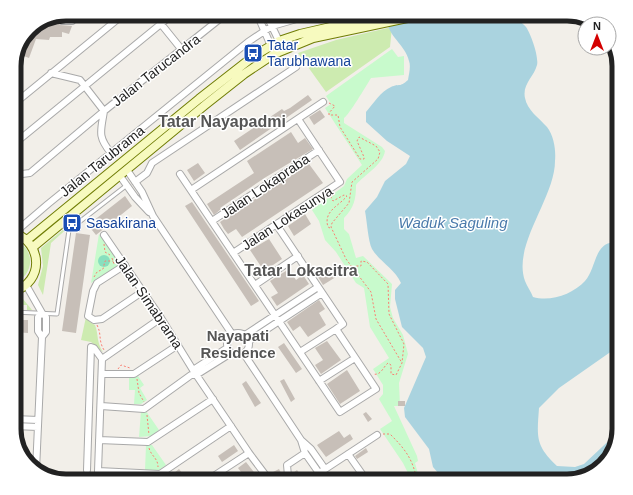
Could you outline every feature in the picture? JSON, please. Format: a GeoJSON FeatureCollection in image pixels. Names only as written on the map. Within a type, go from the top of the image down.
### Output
{"type":"FeatureCollection","features":[{"type":"Feature","properties":{"kind":"main road"},"geometry":{"type":"LineString","coordinates":[[27,240],[202,102],[274,54],[314,38],[326,31],[362,21]]}},
{"type":"Feature","properties":{"kind":"main road"},"geometry":{"type":"LineString","coordinates":[[33,247],[127,170],[240,66],[271,46],[279,41],[385,21]]}},
{"type":"Feature","properties":{"kind":"main road"},"geometry":{"type":"LineString","coordinates":[[21,237],[27,240],[33,247],[37,257],[33,278],[26,286],[21,288]]}},
{"type":"Feature","properties":{"kind":"street"},"geometry":{"type":"LineString","coordinates":[[66,21],[72,21]]}},
{"type":"Feature","properties":{"kind":"street"},"geometry":{"type":"LineString","coordinates":[[21,98],[115,21]]}},
{"type":"Feature","properties":{"kind":"street"},"geometry":{"type":"LineString","coordinates":[[159,21],[182,50]]}},
{"type":"Feature","properties":{"kind":"street"},"geometry":{"type":"LineString","coordinates":[[21,138],[165,21]]}},
{"type":"Feature","properties":{"kind":"street","name":"Jalan Tarucandra"},"geometry":{"type":"LineString","coordinates":[[21,175],[30,173],[104,111],[217,21]]}},
{"type":"Feature","properties":{"kind":"street"},"geometry":{"type":"LineString","coordinates":[[260,21],[271,46]]}},
{"type":"Feature","properties":{"kind":"street"},"geometry":{"type":"LineString","coordinates":[[270,21],[279,41]]}},
{"type":"Feature","properties":{"kind":"street","name":"Jalan Tarubrama"},"geometry":{"type":"LineString","coordinates":[[21,227],[264,30],[290,21]]}},
{"type":"Feature","properties":{"kind":"street"},"geometry":{"type":"LineString","coordinates":[[136,182],[147,173],[152,163],[296,67]]}},
{"type":"Feature","properties":{"kind":"street"},"geometry":{"type":"LineString","coordinates":[[51,74],[80,80],[104,111],[101,134],[102,142],[111,153]]}},
{"type":"Feature","properties":{"kind":"street"},"geometry":{"type":"LineString","coordinates":[[191,190],[323,102]]}},
{"type":"Feature","properties":{"kind":"street"},"geometry":{"type":"LineString","coordinates":[[298,119],[319,150]]}},
{"type":"Feature","properties":{"kind":"street","name":"Jalan Lokasunya"},"geometry":{"type":"LineString","coordinates":[[233,253],[340,182],[319,150]]}},
{"type":"Feature","properties":{"kind":"street","name":"Jalan Lokapraba"},"geometry":{"type":"LineString","coordinates":[[212,221],[319,150]]}},
{"type":"Feature","properties":{"kind":"street"},"geometry":{"type":"LineString","coordinates":[[127,170],[136,182],[153,216],[232,334]]}},
{"type":"Feature","properties":{"kind":"street"},"geometry":{"type":"LineString","coordinates":[[180,174],[340,412],[376,388],[336,329]]}},
{"type":"Feature","properties":{"kind":"street"},"geometry":{"type":"LineString","coordinates":[[120,176],[135,197],[153,216]]}},
{"type":"Feature","properties":{"kind":"street"},"geometry":{"type":"LineString","coordinates":[[276,224],[343,324],[300,352]]}},
{"type":"Feature","properties":{"kind":"street","name":"Jalan Simabrama"},"geometry":{"type":"LineString","coordinates":[[105,236],[161,318],[194,373],[213,399],[262,474]]}},
{"type":"Feature","properties":{"kind":"street"},"geometry":{"type":"LineString","coordinates":[[255,285],[298,256]]}},
{"type":"Feature","properties":{"kind":"street"},"geometry":{"type":"LineString","coordinates":[[125,266],[96,285],[88,316],[97,321],[142,292]]}},
{"type":"Feature","properties":{"kind":"street"},"geometry":{"type":"LineString","coordinates":[[26,286],[42,313],[38,317],[38,331],[42,337],[36,463]]}},
{"type":"Feature","properties":{"kind":"street"},"geometry":{"type":"LineString","coordinates":[[247,338],[320,290]]}},
{"type":"Feature","properties":{"kind":"street"},"geometry":{"type":"LineString","coordinates":[[102,359],[161,318]]}},
{"type":"Feature","properties":{"kind":"street"},"geometry":{"type":"LineString","coordinates":[[239,333],[247,338],[249,347],[244,354],[238,356],[231,354],[227,348],[228,339],[232,334],[239,333]]}},
{"type":"Feature","properties":{"kind":"street"},"geometry":{"type":"LineString","coordinates":[[102,374],[134,374],[178,345]]}},
{"type":"Feature","properties":{"kind":"street"},"geometry":{"type":"LineString","coordinates":[[87,470],[91,347],[94,348],[102,359],[98,472],[160,474],[231,426]]}},
{"type":"Feature","properties":{"kind":"street"},"geometry":{"type":"LineString","coordinates":[[101,406],[138,409],[148,406],[227,348]]}},
{"type":"Feature","properties":{"kind":"street"},"geometry":{"type":"LineString","coordinates":[[194,373],[231,354]]}},
{"type":"Feature","properties":{"kind":"street"},"geometry":{"type":"LineString","coordinates":[[244,354],[301,440],[325,469]]}},
{"type":"Feature","properties":{"kind":"street"},"geometry":{"type":"LineString","coordinates":[[319,381],[355,358]]}},
{"type":"Feature","properties":{"kind":"street"},"geometry":{"type":"LineString","coordinates":[[99,440],[148,442],[213,399]]}},
{"type":"Feature","properties":{"kind":"street"},"geometry":{"type":"LineString","coordinates":[[21,419],[38,420]]}},
{"type":"Feature","properties":{"kind":"street"},"geometry":{"type":"LineString","coordinates":[[21,426],[38,427]]}},
{"type":"Feature","properties":{"kind":"street"},"geometry":{"type":"LineString","coordinates":[[301,440],[305,453],[319,473],[377,436]]}},
{"type":"Feature","properties":{"kind":"street"},"geometry":{"type":"LineString","coordinates":[[217,474],[249,453]]}},
{"type":"Feature","properties":{"kind":"street"},"geometry":{"type":"LineString","coordinates":[[288,474],[287,465],[305,453]]}},
{"type":"Feature","properties":{"kind":"street"},"geometry":{"type":"LineString","coordinates":[[348,454],[362,474]]}},
{"type":"Feature","properties":{"kind":"lane"},"geometry":{"type":"LineString","coordinates":[[21,312],[57,314],[69,230],[127,185]]}},
{"type":"Feature","properties":{"kind":"lane"},"geometry":{"type":"LineString","coordinates":[[78,210],[84,218]]}},
{"type":"Feature","properties":{"kind":"path"},"geometry":{"type":"LineString","coordinates":[[323,102],[334,104],[334,107],[329,115],[338,116],[340,127],[360,159],[364,159],[364,157],[357,140],[359,137],[376,146],[380,152],[378,159],[352,182],[349,203],[332,223],[331,227]]}},
{"type":"Feature","properties":{"kind":"path"},"geometry":{"type":"LineString","coordinates":[[333,188],[336,193],[330,197],[334,201],[344,195],[347,196],[329,213],[327,223],[328,227],[331,227],[340,249],[371,292],[376,319],[402,363]]}},
{"type":"Feature","properties":{"kind":"path"},"geometry":{"type":"LineString","coordinates":[[105,236],[103,246],[113,261],[113,273]]}},
{"type":"Feature","properties":{"kind":"path"},"geometry":{"type":"LineString","coordinates":[[96,285],[95,274],[103,269],[105,261],[113,261]]}},
{"type":"Feature","properties":{"kind":"path"},"geometry":{"type":"LineString","coordinates":[[354,269],[356,266],[361,266],[361,261],[367,262],[388,284],[389,314],[404,341],[405,350],[402,363],[396,375],[391,374],[391,364],[388,363],[384,370],[378,374],[374,374],[372,372],[367,375]]}},
{"type":"Feature","properties":{"kind":"path"},"geometry":{"type":"LineString","coordinates":[[97,321],[101,332],[100,342],[108,355]]}},
{"type":"Feature","properties":{"kind":"path"},"geometry":{"type":"LineString","coordinates":[[115,374],[119,367],[125,365],[130,367],[139,383],[141,397],[148,406]]}},
{"type":"Feature","properties":{"kind":"path"},"geometry":{"type":"LineString","coordinates":[[377,436],[386,433],[390,434],[404,448],[414,466],[416,474]]}},
{"type":"Feature","properties":{"kind":"green space"},"geometry":{"type":"Polygon","coordinates":[[[392,27],[390,47],[326,92],[298,53],[336,40],[392,27]]]}},
{"type":"Feature","properties":{"kind":"green space"},"geometry":{"type":"Polygon","coordinates":[[[392,49],[398,57],[404,56],[404,75],[371,78],[344,118],[344,123],[382,147],[385,151],[381,161],[356,185],[354,203],[344,218],[344,229],[349,234],[356,258],[363,256],[392,284],[390,307],[393,318],[403,335],[408,354],[399,383],[400,406],[394,406],[417,456],[418,461],[415,463],[418,474],[408,474],[403,463],[380,429],[392,421],[379,399],[383,394],[383,385],[373,369],[389,358],[370,327],[364,288],[356,283],[336,252],[325,240],[319,221],[312,210],[344,186],[347,179],[362,165],[325,108],[331,104],[326,96],[392,49]]]}},
{"type":"Feature","properties":{"kind":"green space"},"geometry":{"type":"Polygon","coordinates":[[[70,224],[71,225],[51,243],[43,295],[38,285],[43,266],[41,248],[70,224]]]}},
{"type":"Feature","properties":{"kind":"green space"},"geometry":{"type":"Polygon","coordinates":[[[99,234],[120,264],[91,283],[99,234]]]}},
{"type":"Feature","properties":{"kind":"green space"},"geometry":{"type":"Polygon","coordinates":[[[21,243],[29,255],[30,262],[26,274],[21,280],[21,243]]]}},
{"type":"Feature","properties":{"kind":"green space"},"geometry":{"type":"Polygon","coordinates":[[[102,255],[106,255],[110,261],[106,267],[102,267],[98,263],[98,259],[102,255]]]}},
{"type":"Feature","properties":{"kind":"green space"},"geometry":{"type":"Polygon","coordinates":[[[21,299],[32,310],[27,310],[27,305],[21,305],[21,299]]]}},
{"type":"Feature","properties":{"kind":"green space"},"geometry":{"type":"Polygon","coordinates":[[[86,317],[95,325],[99,345],[103,352],[91,342],[81,340],[86,317]]]}},
{"type":"Feature","properties":{"kind":"green space"},"geometry":{"type":"Polygon","coordinates":[[[138,376],[144,385],[140,388],[147,400],[141,404],[134,404],[135,390],[129,390],[129,378],[138,376]]]}},
{"type":"Feature","properties":{"kind":"green space"},"geometry":{"type":"Polygon","coordinates":[[[141,411],[146,411],[159,430],[151,436],[139,437],[141,411]]]}},
{"type":"Feature","properties":{"kind":"green space"},"geometry":{"type":"Polygon","coordinates":[[[146,445],[152,445],[166,465],[159,470],[145,470],[146,445]]]}},
{"type":"Feature","properties":{"kind":"water","name":"Waduk Saguling"},"geometry":{"type":"Polygon","coordinates":[[[387,21],[519,21],[528,30],[537,57],[537,65],[525,89],[525,98],[531,110],[547,127],[553,139],[555,152],[553,175],[524,252],[523,267],[525,281],[533,297],[554,298],[568,293],[580,286],[589,275],[600,249],[605,245],[612,243],[612,351],[559,388],[539,408],[539,440],[545,452],[557,466],[575,467],[584,464],[611,438],[603,456],[599,461],[587,469],[573,474],[439,474],[433,467],[429,449],[405,417],[404,408],[426,357],[423,348],[402,327],[395,299],[395,290],[401,283],[395,274],[372,249],[365,211],[377,197],[385,181],[406,164],[410,156],[387,141],[366,122],[366,112],[387,89],[401,85],[408,80],[410,63],[407,55],[391,33],[387,21]]]}},
{"type":"Feature","properties":{"kind":"building"},"geometry":{"type":"Polygon","coordinates":[[[56,22],[60,25],[72,26],[69,34],[62,32],[62,37],[50,37],[49,40],[36,39],[29,58],[23,56],[24,49],[34,34],[49,24],[56,22]]]}},
{"type":"Feature","properties":{"kind":"building"},"geometry":{"type":"Polygon","coordinates":[[[308,95],[312,100],[240,150],[234,141],[282,109],[284,111],[290,108],[308,95]]]}},
{"type":"Feature","properties":{"kind":"building"},"geometry":{"type":"Polygon","coordinates":[[[320,110],[325,117],[314,125],[309,117],[320,110]]]}},
{"type":"Feature","properties":{"kind":"building"},"geometry":{"type":"Polygon","coordinates":[[[291,132],[298,143],[305,138],[313,149],[266,177],[220,208],[221,209],[214,215],[207,204],[254,173],[247,161],[291,132]]]}},
{"type":"Feature","properties":{"kind":"building"},"geometry":{"type":"Polygon","coordinates":[[[198,163],[205,173],[194,181],[187,170],[198,163]]]}},
{"type":"Feature","properties":{"kind":"building"},"geometry":{"type":"Polygon","coordinates":[[[309,164],[323,183],[242,237],[236,229],[228,234],[220,222],[309,164]]]}},
{"type":"Feature","properties":{"kind":"building"},"geometry":{"type":"Polygon","coordinates":[[[125,196],[132,206],[96,235],[88,225],[125,196]]]}},
{"type":"Feature","properties":{"kind":"building"},"geometry":{"type":"Polygon","coordinates":[[[192,202],[259,301],[251,306],[185,206],[192,202]]]}},
{"type":"Feature","properties":{"kind":"building"},"geometry":{"type":"Polygon","coordinates":[[[305,214],[311,224],[294,236],[288,226],[305,214]]]}},
{"type":"Feature","properties":{"kind":"building"},"geometry":{"type":"Polygon","coordinates":[[[76,233],[90,235],[76,333],[62,331],[76,233]]]}},
{"type":"Feature","properties":{"kind":"building"},"geometry":{"type":"Polygon","coordinates":[[[269,239],[282,259],[264,271],[250,250],[269,239]]]}},
{"type":"Feature","properties":{"kind":"building"},"geometry":{"type":"Polygon","coordinates":[[[334,266],[339,275],[323,285],[318,277],[334,266]]]}},
{"type":"Feature","properties":{"kind":"building"},"geometry":{"type":"Polygon","coordinates":[[[289,269],[296,280],[303,275],[309,284],[277,306],[271,297],[278,293],[270,281],[289,269]]]}},
{"type":"Feature","properties":{"kind":"building"},"geometry":{"type":"Polygon","coordinates":[[[319,300],[325,309],[319,313],[326,325],[308,337],[300,326],[293,331],[287,322],[319,300]]]}},
{"type":"Feature","properties":{"kind":"building"},"geometry":{"type":"Polygon","coordinates":[[[21,320],[28,320],[28,333],[21,332],[21,320]]]}},
{"type":"Feature","properties":{"kind":"building"},"geometry":{"type":"Polygon","coordinates":[[[327,341],[341,360],[321,374],[315,365],[323,360],[315,348],[327,341]]]}},
{"type":"Feature","properties":{"kind":"building"},"geometry":{"type":"Polygon","coordinates":[[[284,343],[302,369],[296,373],[278,347],[284,343]]]}},
{"type":"Feature","properties":{"kind":"building"},"geometry":{"type":"Polygon","coordinates":[[[347,370],[360,391],[340,404],[327,384],[347,370]]]}},
{"type":"Feature","properties":{"kind":"building"},"geometry":{"type":"Polygon","coordinates":[[[284,379],[295,399],[291,402],[280,381],[284,379]]]}},
{"type":"Feature","properties":{"kind":"building"},"geometry":{"type":"Polygon","coordinates":[[[246,381],[261,403],[255,407],[242,384],[246,381]]]}},
{"type":"Feature","properties":{"kind":"building"},"geometry":{"type":"Polygon","coordinates":[[[398,401],[405,401],[405,406],[398,406],[398,401]]]}},
{"type":"Feature","properties":{"kind":"building"},"geometry":{"type":"Polygon","coordinates":[[[366,412],[372,419],[368,422],[363,414],[366,412]]]}},
{"type":"Feature","properties":{"kind":"building"},"geometry":{"type":"Polygon","coordinates":[[[339,431],[344,438],[350,434],[353,439],[326,457],[317,445],[339,431]]]}},
{"type":"Feature","properties":{"kind":"building"},"geometry":{"type":"Polygon","coordinates":[[[234,445],[238,451],[222,462],[218,456],[234,445]]]}},
{"type":"Feature","properties":{"kind":"building"},"geometry":{"type":"Polygon","coordinates":[[[366,448],[368,452],[357,459],[355,456],[366,448]]]}},
{"type":"Feature","properties":{"kind":"building"},"geometry":{"type":"Polygon","coordinates":[[[246,462],[255,474],[242,474],[238,468],[246,462]]]}},
{"type":"Feature","properties":{"kind":"building"},"geometry":{"type":"Polygon","coordinates":[[[179,469],[182,473],[175,474],[174,473],[179,469]]]}},
{"type":"Feature","properties":{"kind":"building"},"geometry":{"type":"Polygon","coordinates":[[[279,469],[281,473],[274,474],[273,472],[279,469]]]}},
{"type":"Feature","properties":{"kind":"building"},"geometry":{"type":"Polygon","coordinates":[[[297,470],[300,474],[294,474],[293,473],[297,470]]]}},
{"type":"Feature","properties":{"kind":"place","name":"Tatar Tarubhawana"},"geometry":{"type":"Point","coordinates":[253,53]}},
{"type":"Feature","properties":{"kind":"place","name":"Sasakirana"},"geometry":{"type":"Point","coordinates":[72,223]}},
{"type":"Feature","properties":{"kind":"district","name":"Tatar Nayapadmi"},"geometry":{"type":"Point","coordinates":[222,121]}},
{"type":"Feature","properties":{"kind":"district","name":"Tatar Lokacitra"},"geometry":{"type":"Point","coordinates":[301,270]}},
{"type":"Feature","properties":{"kind":"district","name":"Nayapati Residence"},"geometry":{"type":"Point","coordinates":[238,344]}}]}
